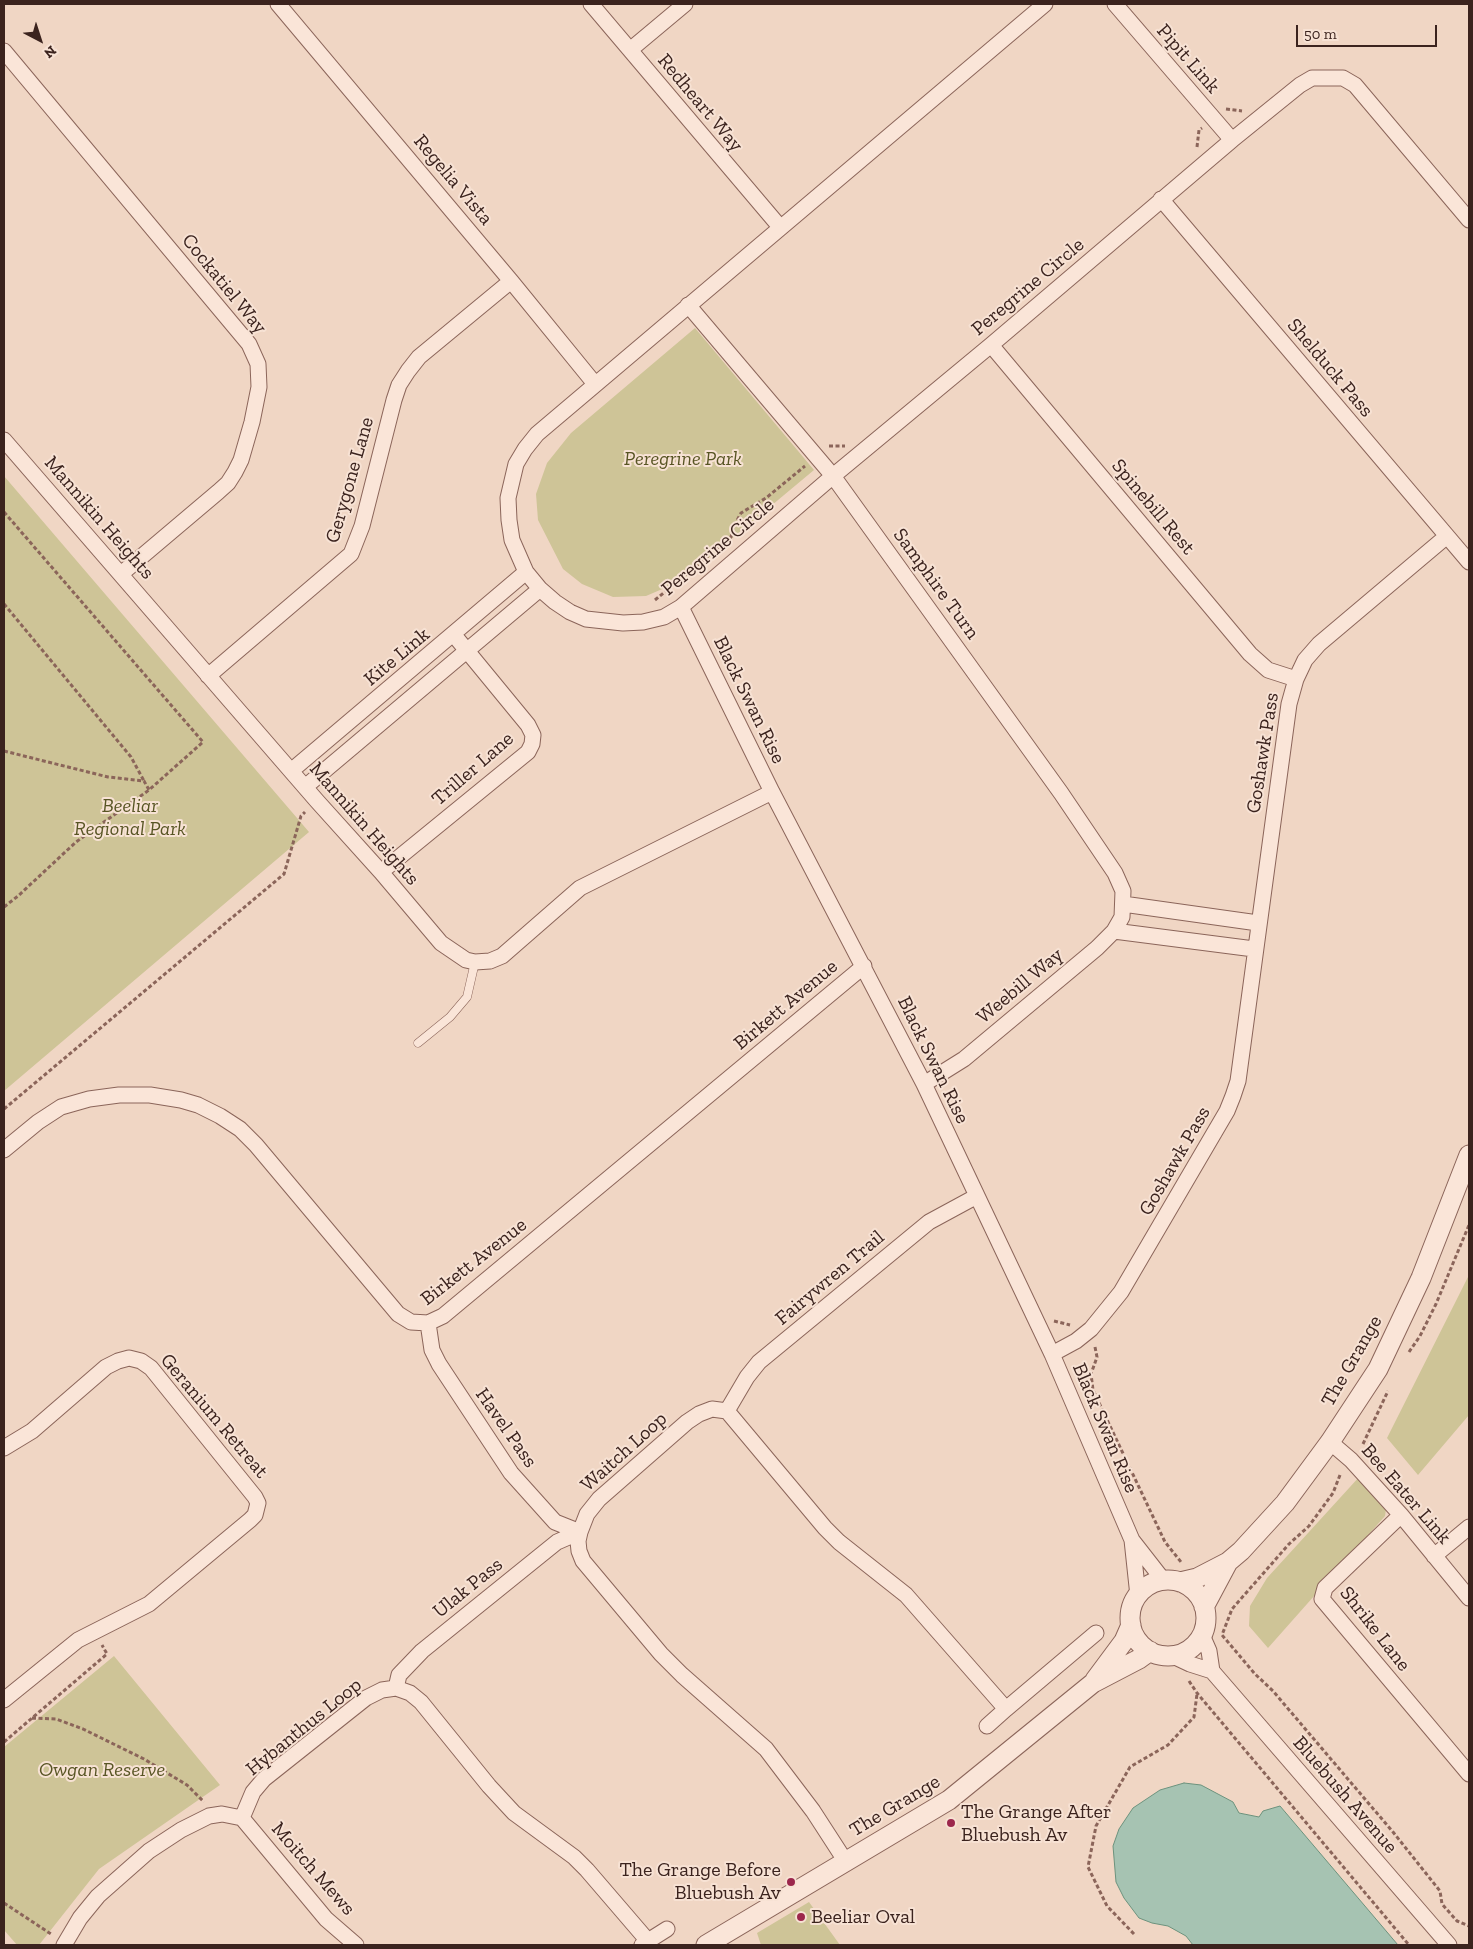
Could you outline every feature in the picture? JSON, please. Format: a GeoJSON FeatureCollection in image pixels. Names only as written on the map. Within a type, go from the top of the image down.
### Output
{"type":"FeatureCollection","features":[{"type":"Feature","properties":{"kind":"street","name":"Regelia Vista"},"geometry":{"type":"LineString","coordinates":[[278,4],[595,384]]}},
{"type":"Feature","properties":{"kind":"street","name":"Redheart Way"},"geometry":{"type":"LineString","coordinates":[[591,4],[780,228]]}},
{"type":"Feature","properties":{"kind":"street"},"geometry":{"type":"LineString","coordinates":[[630,50],[685,4]]}},
{"type":"Feature","properties":{"kind":"street","name":"Peregrine Circle"},"geometry":{"type":"LineString","coordinates":[[1045,4],[536,434],[516,464],[508,498],[508,514],[512,540],[526,572],[540,589],[570,612],[586,619],[606,623],[643,622],[664,617],[682,607],[833,476],[991,345],[1161,199],[1300,85],[1312,78],[1343,78],[1355,85],[1469,220]]}},
{"type":"Feature","properties":{"kind":"street","name":"Pipit Link"},"geometry":{"type":"LineString","coordinates":[[1115,4],[1232,140]]}},
{"type":"Feature","properties":{"kind":"street","name":"Cockatiel Way"},"geometry":{"type":"LineString","coordinates":[[4,51],[249,344],[258,364],[259,387],[254,413],[241,460],[228,483],[121,574]]}},
{"type":"Feature","properties":{"kind":"street","name":"Shelduck Pass"},"geometry":{"type":"LineString","coordinates":[[1161,199],[1469,562]]}},
{"type":"Feature","properties":{"kind":"street","name":"Gerygone Lane"},"geometry":{"type":"LineString","coordinates":[[208,676],[351,554],[362,526],[399,385],[419,358],[511,281]]}},
{"type":"Feature","properties":{"kind":"street","name":"Samphire Turn"},"geometry":{"type":"LineString","coordinates":[[688,305],[833,476],[976,673],[1099,849],[1115,873],[1123,891],[1123,904]]}},
{"type":"Feature","properties":{"kind":"street","name":"Spinebill Rest"},"geometry":{"type":"LineString","coordinates":[[991,345],[1250,654],[1268,670],[1296,679]]}},
{"type":"Feature","properties":{"kind":"street","name":"Mannikin Heights"},"geometry":{"type":"LineString","coordinates":[[4,440],[441,943],[466,960],[475,962]]}},
{"type":"Feature","properties":{"kind":"street","name":"Goshawk Pass"},"geometry":{"type":"LineString","coordinates":[[1052,1354],[1091,1329],[1121,1292],[1227,1111],[1238,1081],[1254,949],[1289,704],[1296,679],[1306,660],[1319,644],[1447,536]]}},
{"type":"Feature","properties":{"kind":"street","name":"Kite Link"},"geometry":{"type":"LineString","coordinates":[[292,771],[526,572]]}},
{"type":"Feature","properties":{"kind":"street","name":"Kite Link"},"geometry":{"type":"LineString","coordinates":[[305,787],[540,589]]}},
{"type":"Feature","properties":{"kind":"street","name":"Black Swan Rise"},"geometry":{"type":"LineString","coordinates":[[682,607],[772,792],[924,1084],[1052,1354],[1132,1540],[1138,1596]]}},
{"type":"Feature","properties":{"kind":"street","name":"Triller Lane"},"geometry":{"type":"LineString","coordinates":[[381,872],[528,752],[532,744],[533,735],[528,725],[454,635]]}},
{"type":"Feature","properties":{"kind":"street"},"geometry":{"type":"LineString","coordinates":[[475,962],[490,961],[502,956],[580,888],[772,792]]}},
{"type":"Feature","properties":{"kind":"street"},"geometry":{"type":"LineString","coordinates":[[1123,904],[1258,923]]}},
{"type":"Feature","properties":{"kind":"street","name":"Weebill Way"},"geometry":{"type":"LineString","coordinates":[[924,1084],[964,1059],[1097,948],[1114,931],[1122,917],[1123,904]]}},
{"type":"Feature","properties":{"kind":"street"},"geometry":{"type":"LineString","coordinates":[[1114,931],[1254,949]]}},
{"type":"Feature","properties":{"kind":"street","name":"Birkett Avenue"},"geometry":{"type":"LineString","coordinates":[[4,1150],[38,1122],[61,1107],[89,1099],[119,1095],[150,1094],[198,1105],[240,1129],[256,1145],[398,1314],[411,1322],[428,1323],[443,1316],[864,966]]}},
{"type":"Feature","properties":{"kind":"street","name":"The Grange"},"geometry":{"type":"LineString","coordinates":[[1172,1582],[1197,1578],[1228,1562],[1241,1551],[1285,1503],[1330,1442],[1378,1369],[1421,1278],[1469,1155]]}},
{"type":"Feature","properties":{"kind":"street","name":"Fairywren Trail"},"geometry":{"type":"LineString","coordinates":[[727,1412],[759,1362],[929,1222],[978,1196]]}},
{"type":"Feature","properties":{"kind":"street","name":"Havel Pass"},"geometry":{"type":"LineString","coordinates":[[428,1323],[432,1350],[439,1364],[511,1473],[554,1522],[580,1532]]}},
{"type":"Feature","properties":{"kind":"street","name":"Geranium Retreat"},"geometry":{"type":"LineString","coordinates":[[4,1448],[32,1431],[106,1367],[129,1358],[141,1361],[151,1368],[256,1497],[257,1509],[250,1520],[149,1604],[94,1631]]}},
{"type":"Feature","properties":{"kind":"street","name":"Waitch Loop"},"geometry":{"type":"LineString","coordinates":[[727,1412],[712,1409],[705,1410],[687,1422],[599,1499],[587,1514],[580,1532],[578,1541],[579,1551],[583,1561],[661,1654],[766,1750],[814,1811],[846,1862]]}},
{"type":"Feature","properties":{"kind":"street"},"geometry":{"type":"LineString","coordinates":[[727,1412],[825,1528],[839,1542],[906,1595],[1006,1709]]}},
{"type":"Feature","properties":{"kind":"street","name":"Bee Eater Link"},"geometry":{"type":"LineString","coordinates":[[1330,1442],[1351,1460],[1401,1515],[1469,1598]]}},
{"type":"Feature","properties":{"kind":"street","name":"Shrike Lane"},"geometry":{"type":"LineString","coordinates":[[1401,1515],[1325,1588],[1322,1599],[1469,1774]]}},
{"type":"Feature","properties":{"kind":"street"},"geometry":{"type":"LineString","coordinates":[[1434,1556],[1469,1527]]}},
{"type":"Feature","properties":{"kind":"street","name":"Ulak Pass"},"geometry":{"type":"LineString","coordinates":[[396,1688],[399,1675],[409,1662],[557,1542],[580,1532]]}},
{"type":"Feature","properties":{"kind":"street","name":"Black Swan Rise"},"geometry":{"type":"LineString","coordinates":[[1132,1540],[1172,1582]]}},
{"type":"Feature","properties":{"kind":"street","name":"The Grange"},"geometry":{"type":"LineString","coordinates":[[1204,1607],[1228,1562]]}},
{"type":"Feature","properties":{"kind":"street"},"geometry":{"type":"LineString","coordinates":[[1172,1582],[1191,1588],[1199,1597],[1204,1607],[1206,1621],[1202,1634],[1190,1649],[1173,1656],[1161,1656],[1150,1651],[1137,1640],[1131,1624],[1131,1609],[1138,1596],[1150,1585],[1172,1582]]}},
{"type":"Feature","properties":{"kind":"street","name":"The Grange"},"geometry":{"type":"LineString","coordinates":[[1093,1683],[1124,1641],[1131,1624]]}},
{"type":"Feature","properties":{"kind":"street"},"geometry":{"type":"LineString","coordinates":[[4,1700],[64,1650],[94,1631]]}},
{"type":"Feature","properties":{"kind":"street"},"geometry":{"type":"LineString","coordinates":[[988,1726],[1096,1633]]}},
{"type":"Feature","properties":{"kind":"street","name":"Bluebush Avenue"},"geometry":{"type":"LineString","coordinates":[[1202,1634],[1209,1651],[1212,1671],[1449,1945]]}},
{"type":"Feature","properties":{"kind":"street","name":"The Grange"},"geometry":{"type":"LineString","coordinates":[[706,1945],[950,1800],[1093,1683],[1139,1660],[1150,1651]]}},
{"type":"Feature","properties":{"kind":"street"},"geometry":{"type":"LineString","coordinates":[[1173,1656],[1212,1671]]}},
{"type":"Feature","properties":{"kind":"street","name":"Hybanthus Loop"},"geometry":{"type":"LineString","coordinates":[[242,1818],[251,1797],[264,1779],[366,1698],[382,1690],[396,1688],[410,1693],[421,1702],[499,1798],[514,1813],[574,1857],[587,1870],[645,1943],[667,1929]]}},
{"type":"Feature","properties":{"kind":"street"},"geometry":{"type":"LineString","coordinates":[[64,1945],[80,1918],[98,1896],[149,1850],[181,1830],[209,1816],[222,1814],[242,1818]]}},
{"type":"Feature","properties":{"kind":"street","name":"Moitch Mews"},"geometry":{"type":"LineString","coordinates":[[242,1818],[326,1919],[356,1945]]}},
{"type":"Feature","properties":{"kind":"lane"},"geometry":{"type":"LineString","coordinates":[[418,1043],[450,1017],[467,997],[475,962]]}},
{"type":"Feature","properties":{"kind":"path"},"geometry":{"type":"LineString","coordinates":[[4,512],[203,742],[150,790],[76,842],[4,908]]}},
{"type":"Feature","properties":{"kind":"path"},"geometry":{"type":"LineString","coordinates":[[4,604],[131,757],[150,790]]}},
{"type":"Feature","properties":{"kind":"path"},"geometry":{"type":"LineString","coordinates":[[4,751],[108,777],[144,781]]}},
{"type":"Feature","properties":{"kind":"path"},"geometry":{"type":"LineString","coordinates":[[4,1109],[284,874],[301,816],[317,801]]}},
{"type":"Feature","properties":{"kind":"path"},"geometry":{"type":"LineString","coordinates":[[1408,1352],[1420,1336],[1436,1304],[1469,1225]]}},
{"type":"Feature","properties":{"kind":"path"},"geometry":{"type":"LineString","coordinates":[[1363,1444],[1392,1383]]}},
{"type":"Feature","properties":{"kind":"path"},"geometry":{"type":"LineString","coordinates":[[1340,1475],[1333,1493],[1309,1526],[1282,1550],[1232,1609],[1222,1635],[1255,1674],[1273,1691],[1393,1832],[1440,1891],[1442,1904],[1457,1921],[1469,1926]]}},
{"type":"Feature","properties":{"kind":"path"},"geometry":{"type":"LineString","coordinates":[[4,1742],[107,1654],[94,1631]]}},
{"type":"Feature","properties":{"kind":"path"},"geometry":{"type":"LineString","coordinates":[[1188,1680],[1408,1945]]}},
{"type":"Feature","properties":{"kind":"path"},"geometry":{"type":"LineString","coordinates":[[1134,1934],[1106,1906],[1088,1867],[1096,1826],[1130,1767],[1168,1745],[1194,1717],[1197,1693]]}},
{"type":"Feature","properties":{"kind":"path"},"geometry":{"type":"LineString","coordinates":[[32,1718],[56,1719],[83,1729],[144,1759],[187,1785],[206,1803],[209,1816]]}},
{"type":"Feature","properties":{"kind":"path"},"geometry":{"type":"LineString","coordinates":[[4,1903],[52,1935]]}},
{"type":"Feature","properties":{"kind":"green space","name":"Peregrine Park"},"geometry":{"type":"Polygon","coordinates":[[[695,328],[814,470],[681,581],[646,596],[613,597],[582,584],[563,569],[538,520],[536,494],[547,463],[571,433],[695,328]]]}},
{"type":"Feature","properties":{"kind":"green space","name":"Beeliar Regional Park"},"geometry":{"type":"Polygon","coordinates":[[[4,476],[309,832],[4,1091],[4,476]]]}},
{"type":"Feature","properties":{"kind":"green space"},"geometry":{"type":"Polygon","coordinates":[[[1469,1275],[1469,1415],[1418,1475],[1387,1438],[1469,1275]]]}},
{"type":"Feature","properties":{"kind":"green space"},"geometry":{"type":"Polygon","coordinates":[[[1360,1476],[1387,1503],[1385,1516],[1268,1648],[1249,1626],[1250,1606],[1267,1578],[1360,1476]]]}},
{"type":"Feature","properties":{"kind":"green space","name":"Owgan Reserve"},"geometry":{"type":"Polygon","coordinates":[[[114,1656],[220,1785],[99,1869],[39,1945],[17,1945],[4,1930],[4,1747],[114,1656]]]}},
{"type":"Feature","properties":{"kind":"green space","name":"Beeliar Oval"},"geometry":{"type":"Polygon","coordinates":[[[809,1902],[840,1945],[761,1945],[757,1933],[809,1902]]]}},
{"type":"Feature","properties":{"kind":"shaded area"},"geometry":{"type":"Polygon","coordinates":[[[1184,1783],[1201,1785],[1233,1802],[1239,1813],[1259,1817],[1263,1811],[1280,1806],[1398,1945],[1193,1945],[1186,1936],[1168,1926],[1139,1918],[1124,1898],[1116,1882],[1113,1846],[1119,1829],[1133,1808],[1160,1790],[1184,1783]]]}},
{"type":"Feature","properties":{"kind":"place","name":"The Grange After Bluebush Av"},"geometry":{"type":"Point","coordinates":[951,1823]}},
{"type":"Feature","properties":{"kind":"place","name":"The Grange Before Bluebush Av"},"geometry":{"type":"Point","coordinates":[791,1882]}},
{"type":"Feature","properties":{"kind":"place","name":"Beeliar Oval"},"geometry":{"type":"Point","coordinates":[801,1917]}}]}
